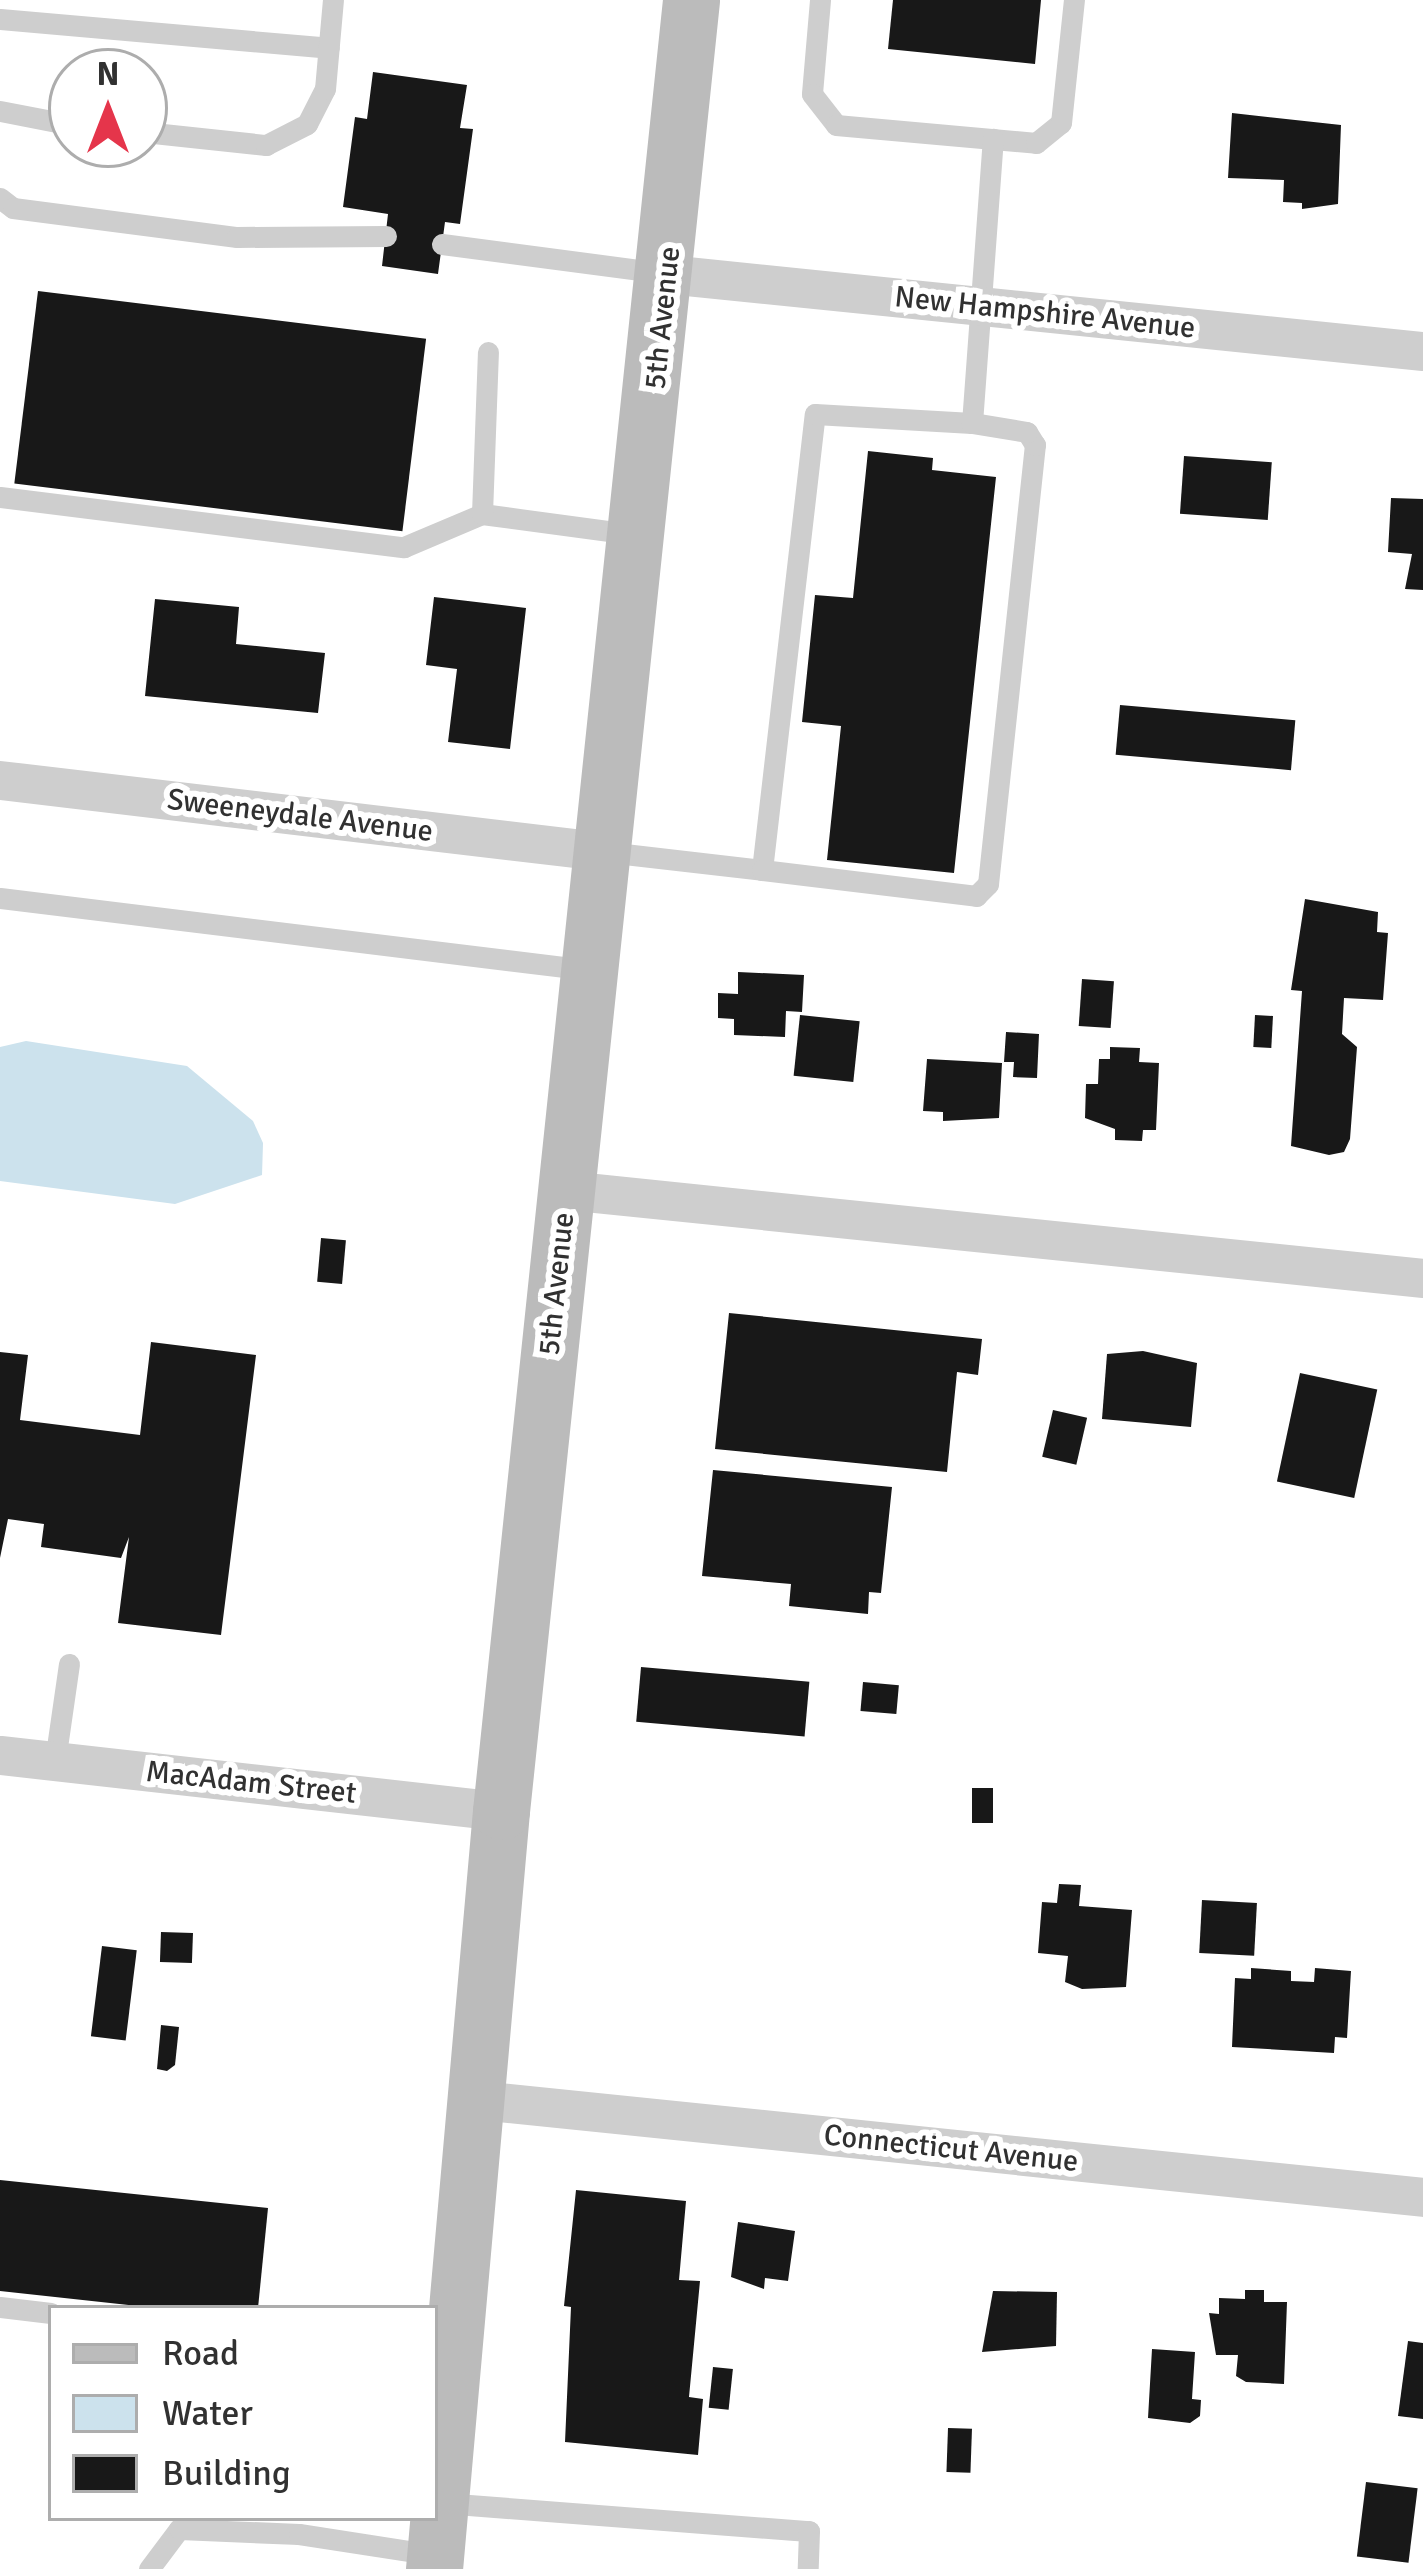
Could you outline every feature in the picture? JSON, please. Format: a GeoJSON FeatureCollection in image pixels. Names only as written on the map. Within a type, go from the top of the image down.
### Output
{"type":"FeatureCollection","features":[{"type":"Feature","properties":{"kind":"main road","name":"5th Avenue"},"geometry":{"type":"LineString","coordinates":[[437,2542],[446,2356],[480,2100],[501,1811],[600,851],[640,535],[691,0]]}},
{"type":"Feature","properties":{"kind":"street","name":"New Hampshire Avenue"},"geometry":{"type":"LineString","coordinates":[[667,274],[1423,351]]}},
{"type":"Feature","properties":{"kind":"street","name":"Sweeneydale Avenue"},"geometry":{"type":"LineString","coordinates":[[0,780],[600,851]]}},
{"type":"Feature","properties":{"kind":"street"},"geometry":{"type":"LineString","coordinates":[[566,1190],[1423,1278]]}},
{"type":"Feature","properties":{"kind":"street","name":"MacAdam Street"},"geometry":{"type":"LineString","coordinates":[[0,1755],[501,1811]]}},
{"type":"Feature","properties":{"kind":"street","name":"Connecticut Avenue"},"geometry":{"type":"LineString","coordinates":[[480,2100],[1423,2197]]}},
{"type":"Feature","properties":{"kind":"lane"},"geometry":{"type":"LineString","coordinates":[[168,135],[266,145],[307,124],[325,89],[333,0]]}},
{"type":"Feature","properties":{"kind":"lane"},"geometry":{"type":"LineString","coordinates":[[820,0],[811,66],[820,113],[836,125],[993,139],[1053,137],[1074,0]]}},
{"type":"Feature","properties":{"kind":"lane"},"geometry":{"type":"LineString","coordinates":[[0,19],[329,48]]}},
{"type":"Feature","properties":{"kind":"lane"},"geometry":{"type":"LineString","coordinates":[[0,110],[48,120]]}},
{"type":"Feature","properties":{"kind":"lane"},"geometry":{"type":"LineString","coordinates":[[972,423],[985,307],[993,139]]}},
{"type":"Feature","properties":{"kind":"lane"},"geometry":{"type":"LineString","coordinates":[[0,198],[13,208],[237,237],[386,236]]}},
{"type":"Feature","properties":{"kind":"lane"},"geometry":{"type":"LineString","coordinates":[[442,244],[667,274]]}},
{"type":"Feature","properties":{"kind":"lane"},"geometry":{"type":"LineString","coordinates":[[482,514],[488,352]]}},
{"type":"Feature","properties":{"kind":"lane"},"geometry":{"type":"LineString","coordinates":[[600,851],[976,896],[988,884],[1035,445],[1027,432],[972,423],[815,414],[761,870]]}},
{"type":"Feature","properties":{"kind":"lane"},"geometry":{"type":"LineString","coordinates":[[0,497],[404,547],[482,514],[640,535]]}},
{"type":"Feature","properties":{"kind":"lane"},"geometry":{"type":"LineString","coordinates":[[0,898],[588,970]]}},
{"type":"Feature","properties":{"kind":"lane"},"geometry":{"type":"LineString","coordinates":[[55,1761],[69,1664]]}},
{"type":"Feature","properties":{"kind":"lane"},"geometry":{"type":"LineString","coordinates":[[0,2307],[48,2313]]}},
{"type":"Feature","properties":{"kind":"lane"},"geometry":{"type":"LineString","coordinates":[[148,2569],[179,2529],[437,2542],[809,2531],[808,2569]]}},
{"type":"Feature","properties":{"kind":"water"},"geometry":{"type":"Polygon","coordinates":[[[26,1041],[187,1066],[253,1121],[263,1143],[262,1175],[175,1204],[0,1181],[0,1047],[26,1041]]]}},
{"type":"Feature","properties":{"kind":"building"},"geometry":{"type":"Polygon","coordinates":[[[893,0],[1041,0],[1035,64],[888,49],[893,0]]]}},
{"type":"Feature","properties":{"kind":"building"},"geometry":{"type":"Polygon","coordinates":[[[373,72],[467,85],[460,128],[473,129],[460,224],[445,222],[438,274],[382,266],[388,214],[343,207],[355,117],[367,119],[373,72]]]}},
{"type":"Feature","properties":{"kind":"building"},"geometry":{"type":"Polygon","coordinates":[[[1232,113],[1341,125],[1338,204],[1302,209],[1302,203],[1283,202],[1284,180],[1228,178],[1232,113]]]}},
{"type":"Feature","properties":{"kind":"building"},"geometry":{"type":"Polygon","coordinates":[[[38,291],[426,339],[402,531],[14,484],[38,291]]]}},
{"type":"Feature","properties":{"kind":"building"},"geometry":{"type":"Polygon","coordinates":[[[868,451],[933,458],[932,470],[996,477],[954,873],[827,860],[841,726],[802,722],[815,595],[853,598],[868,451]]]}},
{"type":"Feature","properties":{"kind":"building"},"geometry":{"type":"Polygon","coordinates":[[[1184,456],[1272,462],[1268,520],[1180,514],[1184,456]]]}},
{"type":"Feature","properties":{"kind":"building"},"geometry":{"type":"Polygon","coordinates":[[[1391,498],[1423,499],[1423,590],[1405,589],[1412,554],[1388,552],[1391,498]]]}},
{"type":"Feature","properties":{"kind":"building"},"geometry":{"type":"Polygon","coordinates":[[[434,597],[526,608],[510,749],[448,742],[457,669],[426,665],[434,597]]]}},
{"type":"Feature","properties":{"kind":"building"},"geometry":{"type":"Polygon","coordinates":[[[155,599],[239,607],[236,644],[325,653],[318,713],[145,696],[155,599]]]}},
{"type":"Feature","properties":{"kind":"building"},"geometry":{"type":"Polygon","coordinates":[[[1120,705],[1295,720],[1291,770],[1116,755],[1120,705]]]}},
{"type":"Feature","properties":{"kind":"building"},"geometry":{"type":"Polygon","coordinates":[[[1305,899],[1378,912],[1377,932],[1388,933],[1383,1000],[1344,998],[1342,1034],[1357,1047],[1350,1139],[1344,1152],[1329,1155],[1291,1146],[1302,991],[1291,990],[1305,899]]]}},
{"type":"Feature","properties":{"kind":"building"},"geometry":{"type":"Polygon","coordinates":[[[738,972],[804,975],[802,1012],[786,1011],[785,1037],[734,1035],[734,1019],[718,1018],[718,993],[738,994],[738,972]]]}},
{"type":"Feature","properties":{"kind":"building"},"geometry":{"type":"Polygon","coordinates":[[[1082,979],[1114,981],[1111,1028],[1079,1026],[1082,979]]]}},
{"type":"Feature","properties":{"kind":"building"},"geometry":{"type":"Polygon","coordinates":[[[800,1015],[860,1021],[853,1082],[794,1076],[800,1015]]]}},
{"type":"Feature","properties":{"kind":"building"},"geometry":{"type":"Polygon","coordinates":[[[1255,1015],[1273,1016],[1271,1048],[1253,1047],[1255,1015]]]}},
{"type":"Feature","properties":{"kind":"building"},"geometry":{"type":"Polygon","coordinates":[[[1006,1032],[1039,1034],[1037,1078],[1013,1077],[1014,1062],[1004,1062],[1006,1032]]]}},
{"type":"Feature","properties":{"kind":"building"},"geometry":{"type":"Polygon","coordinates":[[[1110,1047],[1140,1048],[1139,1062],[1159,1063],[1156,1130],[1143,1130],[1142,1141],[1115,1140],[1115,1129],[1085,1118],[1086,1084],[1098,1084],[1099,1059],[1110,1059],[1110,1047]]]}},
{"type":"Feature","properties":{"kind":"building"},"geometry":{"type":"Polygon","coordinates":[[[927,1059],[1002,1063],[999,1118],[943,1121],[943,1112],[923,1111],[927,1059]]]}},
{"type":"Feature","properties":{"kind":"building"},"geometry":{"type":"Polygon","coordinates":[[[321,1238],[346,1240],[342,1284],[317,1282],[321,1238]]]}},
{"type":"Feature","properties":{"kind":"building"},"geometry":{"type":"Polygon","coordinates":[[[729,1313],[982,1339],[978,1375],[957,1372],[947,1472],[715,1449],[729,1313]]]}},
{"type":"Feature","properties":{"kind":"building"},"geometry":{"type":"Polygon","coordinates":[[[151,1342],[256,1355],[221,1635],[118,1623],[129,1537],[121,1558],[41,1547],[44,1524],[8,1519],[0,1558],[0,1352],[28,1355],[20,1420],[140,1435],[151,1342]]]}},
{"type":"Feature","properties":{"kind":"building"},"geometry":{"type":"Polygon","coordinates":[[[1143,1351],[1197,1363],[1191,1427],[1102,1419],[1107,1354],[1143,1351]]]}},
{"type":"Feature","properties":{"kind":"building"},"geometry":{"type":"Polygon","coordinates":[[[1300,1373],[1377,1389],[1354,1498],[1277,1482],[1300,1373]]]}},
{"type":"Feature","properties":{"kind":"building"},"geometry":{"type":"Polygon","coordinates":[[[1053,1410],[1087,1418],[1076,1465],[1042,1457],[1053,1410]]]}},
{"type":"Feature","properties":{"kind":"building"},"geometry":{"type":"Polygon","coordinates":[[[713,1470],[892,1487],[881,1593],[869,1592],[868,1614],[789,1606],[791,1584],[702,1576],[713,1470]]]}},
{"type":"Feature","properties":{"kind":"building"},"geometry":{"type":"Polygon","coordinates":[[[641,1667],[809,1682],[805,1737],[636,1722],[641,1667]]]}},
{"type":"Feature","properties":{"kind":"building"},"geometry":{"type":"Polygon","coordinates":[[[863,1682],[899,1685],[896,1714],[860,1711],[863,1682]]]}},
{"type":"Feature","properties":{"kind":"building"},"geometry":{"type":"Polygon","coordinates":[[[972,1788],[993,1788],[993,1823],[972,1823],[972,1788]]]}},
{"type":"Feature","properties":{"kind":"building"},"geometry":{"type":"Polygon","coordinates":[[[1059,1884],[1081,1885],[1079,1906],[1132,1910],[1126,1987],[1082,1989],[1065,1982],[1068,1956],[1038,1953],[1042,1902],[1057,1903],[1059,1884]]]}},
{"type":"Feature","properties":{"kind":"building"},"geometry":{"type":"Polygon","coordinates":[[[1202,1900],[1257,1903],[1254,1956],[1199,1953],[1202,1900]]]}},
{"type":"Feature","properties":{"kind":"building"},"geometry":{"type":"Polygon","coordinates":[[[161,1932],[193,1933],[192,1963],[160,1962],[161,1932]]]}},
{"type":"Feature","properties":{"kind":"building"},"geometry":{"type":"Polygon","coordinates":[[[102,1946],[137,1950],[126,2041],[91,2036],[102,1946]]]}},
{"type":"Feature","properties":{"kind":"building"},"geometry":{"type":"Polygon","coordinates":[[[1251,1968],[1291,1971],[1291,1981],[1314,1982],[1315,1968],[1351,1971],[1347,2038],[1335,2037],[1334,2053],[1232,2047],[1235,1978],[1251,1979],[1251,1968]]]}},
{"type":"Feature","properties":{"kind":"building"},"geometry":{"type":"Polygon","coordinates":[[[161,2025],[179,2027],[175,2065],[167,2071],[157,2069],[161,2025]]]}},
{"type":"Feature","properties":{"kind":"building"},"geometry":{"type":"Polygon","coordinates":[[[0,2180],[268,2208],[258,2305],[128,2305],[0,2291],[0,2180]]]}},
{"type":"Feature","properties":{"kind":"building"},"geometry":{"type":"Polygon","coordinates":[[[576,2190],[686,2201],[679,2280],[700,2281],[689,2397],[703,2399],[698,2455],[565,2442],[571,2307],[564,2306],[576,2190]]]}},
{"type":"Feature","properties":{"kind":"building"},"geometry":{"type":"Polygon","coordinates":[[[738,2222],[795,2231],[788,2281],[765,2278],[764,2289],[731,2277],[738,2222]]]}},
{"type":"Feature","properties":{"kind":"building"},"geometry":{"type":"Polygon","coordinates":[[[1245,2290],[1264,2290],[1264,2302],[1287,2302],[1284,2384],[1246,2382],[1236,2376],[1238,2355],[1216,2355],[1209,2313],[1219,2314],[1219,2298],[1245,2299],[1245,2290]]]}},
{"type":"Feature","properties":{"kind":"building"},"geometry":{"type":"Polygon","coordinates":[[[993,2291],[1057,2292],[1056,2346],[982,2352],[993,2291]]]}},
{"type":"Feature","properties":{"kind":"building"},"geometry":{"type":"Polygon","coordinates":[[[1408,2341],[1423,2343],[1423,2419],[1398,2416],[1408,2341]]]}},
{"type":"Feature","properties":{"kind":"building"},"geometry":{"type":"Polygon","coordinates":[[[1152,2349],[1195,2352],[1192,2399],[1201,2400],[1200,2416],[1190,2423],[1148,2418],[1152,2349]]]}},
{"type":"Feature","properties":{"kind":"building"},"geometry":{"type":"Polygon","coordinates":[[[713,2367],[733,2369],[729,2410],[709,2408],[713,2367]]]}},
{"type":"Feature","properties":{"kind":"building"},"geometry":{"type":"Polygon","coordinates":[[[948,2428],[972,2429],[970,2473],[946,2472],[948,2428]]]}},
{"type":"Feature","properties":{"kind":"building"},"geometry":{"type":"Polygon","coordinates":[[[1366,2482],[1418,2488],[1408,2563],[1357,2556],[1366,2482]]]}}]}
